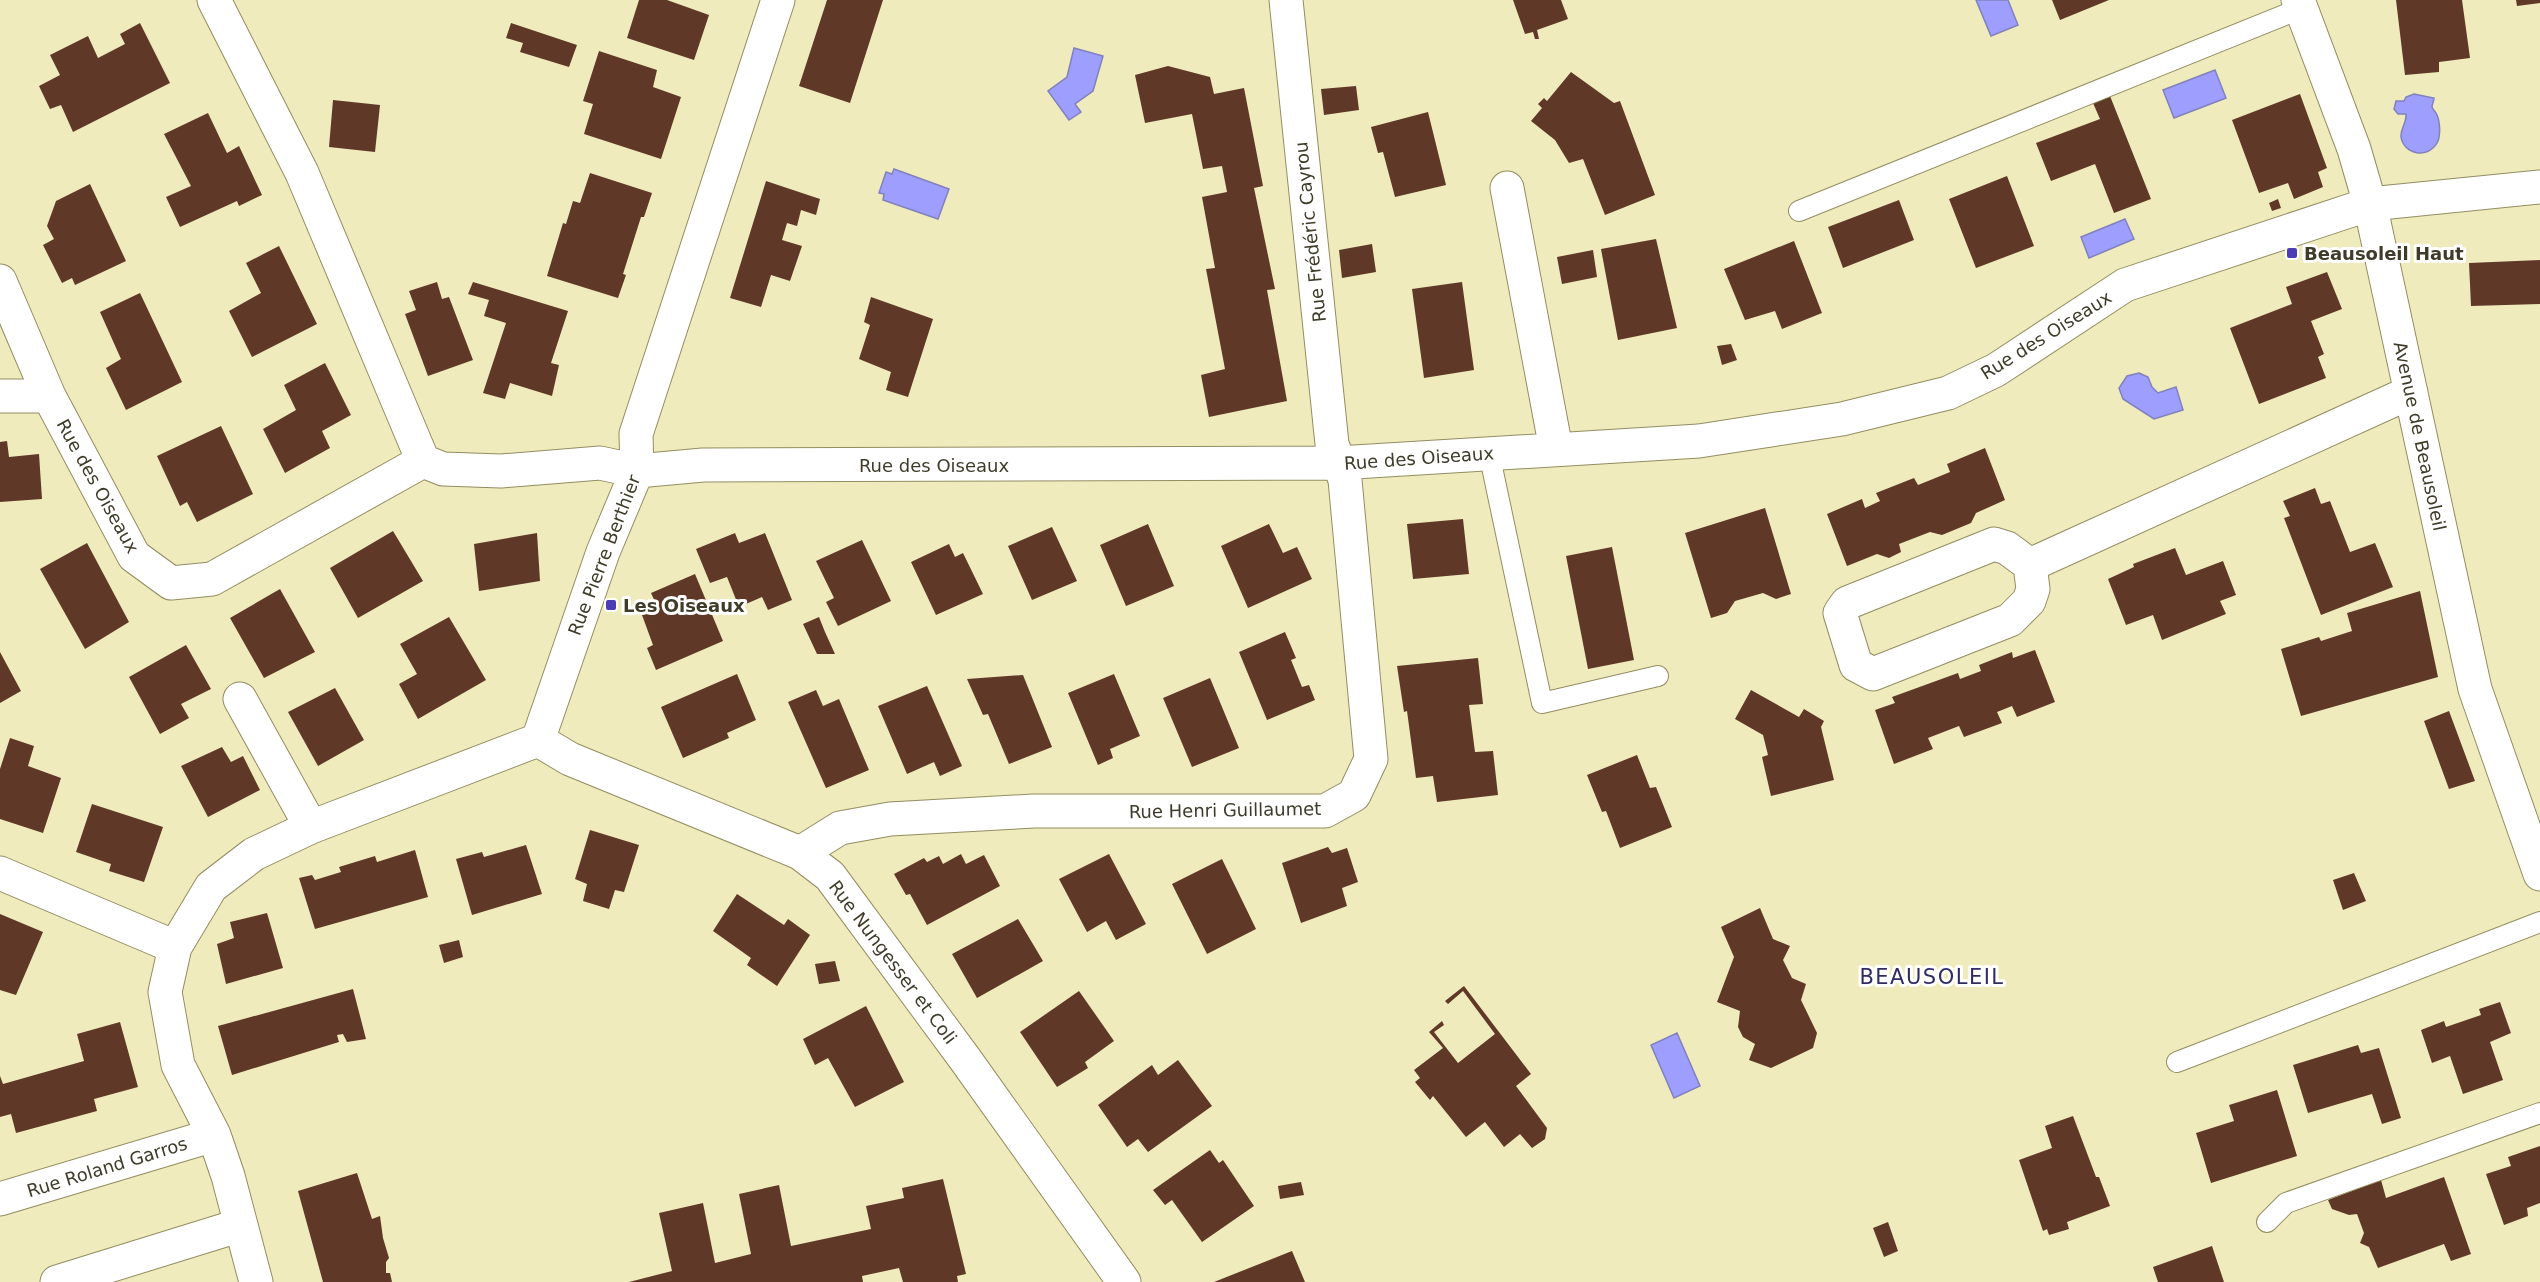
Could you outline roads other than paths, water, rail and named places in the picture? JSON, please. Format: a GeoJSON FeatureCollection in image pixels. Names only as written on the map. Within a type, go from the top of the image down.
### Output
{"type":"FeatureCollection","features":[{"type":"Feature","properties":{"kind":"street"},"geometry":{"type":"LineString","coordinates":[[214,0],[302,173],[423,461]]}},
{"type":"Feature","properties":{"kind":"street","name":"Rue Pierre Berthier"},"geometry":{"type":"LineString","coordinates":[[538,740],[603,552],[637,471],[636,434],[778,0]]}},
{"type":"Feature","properties":{"kind":"street","name":"Rue Frédéric Cayrou"},"geometry":{"type":"LineString","coordinates":[[1287,0],[1332,444],[1338,463]]}},
{"type":"Feature","properties":{"kind":"street","name":"Avenue de Beausoleil"},"geometry":{"type":"LineString","coordinates":[[2300,4],[2354,149],[2370,204],[2475,688],[2540,874]]}},
{"type":"Feature","properties":{"kind":"street","name":"Rue des Oiseaux"},"geometry":{"type":"LineString","coordinates":[[0,281],[49,396],[134,556],[171,583],[212,579],[423,461],[443,469],[501,471],[600,463],[637,471],[703,465],[1338,463],[1700,441],[1842,419],[1948,393],[1996,370],[2125,285],[2370,204],[2540,187]]}},
{"type":"Feature","properties":{"kind":"street"},"geometry":{"type":"LineString","coordinates":[[1507,188],[1556,450]]}},
{"type":"Feature","properties":{"kind":"street"},"geometry":{"type":"LineString","coordinates":[[2030,566],[2411,392]]}},
{"type":"Feature","properties":{"kind":"street"},"geometry":{"type":"LineString","coordinates":[[0,396],[49,396]]}},
{"type":"Feature","properties":{"kind":"street","name":"Rue Henri Guillaumet"},"geometry":{"type":"LineString","coordinates":[[800,853],[840,828],[890,819],[1034,812],[1325,811],[1354,795],[1371,759],[1345,480],[1338,463]]}},
{"type":"Feature","properties":{"kind":"street"},"geometry":{"type":"LineString","coordinates":[[1994,544],[2007,548],[2030,566],[2033,589],[2029,601],[2010,620],[1873,674],[1856,665],[1840,613],[1847,603],[1994,544]]}},
{"type":"Feature","properties":{"kind":"street"},"geometry":{"type":"LineString","coordinates":[[240,699],[311,827]]}},
{"type":"Feature","properties":{"kind":"street"},"geometry":{"type":"LineString","coordinates":[[256,1282],[214,1135],[178,1065],[165,993],[175,947],[211,887],[254,854],[311,827],[538,740]]}},
{"type":"Feature","properties":{"kind":"street","name":"Rue Nungesser et Coli"},"geometry":{"type":"LineString","coordinates":[[538,740],[570,759],[800,853],[830,876],[965,1059],[1110,1277]]}},
{"type":"Feature","properties":{"kind":"street"},"geometry":{"type":"LineString","coordinates":[[0,873],[175,947]]}},
{"type":"Feature","properties":{"kind":"street","name":"Rue Roland Garros"},"geometry":{"type":"LineString","coordinates":[[0,1199],[214,1135]]}},
{"type":"Feature","properties":{"kind":"street"},"geometry":{"type":"LineString","coordinates":[[57,1282],[241,1225]]}},
{"type":"Feature","properties":{"kind":"lane"},"geometry":{"type":"LineString","coordinates":[[1799,211],[2300,4]]}},
{"type":"Feature","properties":{"kind":"lane"},"geometry":{"type":"LineString","coordinates":[[1489,453],[1542,703],[1658,676]]}},
{"type":"Feature","properties":{"kind":"lane"},"geometry":{"type":"LineString","coordinates":[[2177,1062],[2540,922]]}},
{"type":"Feature","properties":{"kind":"lane"},"geometry":{"type":"LineString","coordinates":[[2266,1222],[2286,1203],[2540,1113]]}},
{"type":"Feature","properties":{"kind":"water"},"geometry":{"type":"Polygon","coordinates":[[[1976,0],[2008,0],[2018,25],[1991,36],[1976,0]]]}},
{"type":"Feature","properties":{"kind":"water"},"geometry":{"type":"Polygon","coordinates":[[[1074,48],[1103,56],[1093,91],[1075,104],[1081,112],[1069,120],[1048,91],[1067,77],[1074,48]]]}},
{"type":"Feature","properties":{"kind":"water"},"geometry":{"type":"Polygon","coordinates":[[[2215,70],[2226,98],[2174,118],[2163,90],[2215,70]]]}},
{"type":"Feature","properties":{"kind":"water"},"geometry":{"type":"Polygon","coordinates":[[[2414,94],[2434,98],[2432,107],[2439,125],[2437,143],[2433,148],[2422,153],[2411,151],[2403,143],[2401,134],[2406,114],[2398,114],[2394,109],[2396,101],[2404,101],[2406,97],[2414,94]]]}},
{"type":"Feature","properties":{"kind":"water"},"geometry":{"type":"Polygon","coordinates":[[[894,169],[949,189],[938,219],[883,200],[884,194],[879,193],[886,172],[892,174],[894,169]]]}},
{"type":"Feature","properties":{"kind":"water"},"geometry":{"type":"Polygon","coordinates":[[[2125,219],[2134,239],[2089,258],[2081,237],[2125,219]]]}},
{"type":"Feature","properties":{"kind":"water"},"geometry":{"type":"Polygon","coordinates":[[[2139,373],[2148,377],[2152,387],[2158,393],[2176,387],[2183,410],[2154,419],[2123,399],[2119,388],[2127,376],[2139,373]]]}},
{"type":"Feature","properties":{"kind":"water"},"geometry":{"type":"Polygon","coordinates":[[[1677,1033],[1700,1086],[1674,1098],[1651,1045],[1677,1033]]]}},
{"type":"Feature","properties":{"kind":"place","name":"Beausoleil Haut"},"geometry":{"type":"Point","coordinates":[2292,253]}},
{"type":"Feature","properties":{"kind":"place","name":"Les Oiseaux"},"geometry":{"type":"Point","coordinates":[611,605]}},
{"type":"Feature","properties":{"kind":"district","name":"BEAUSOLEIL"},"geometry":{"type":"Point","coordinates":[1932,977]}}]}
